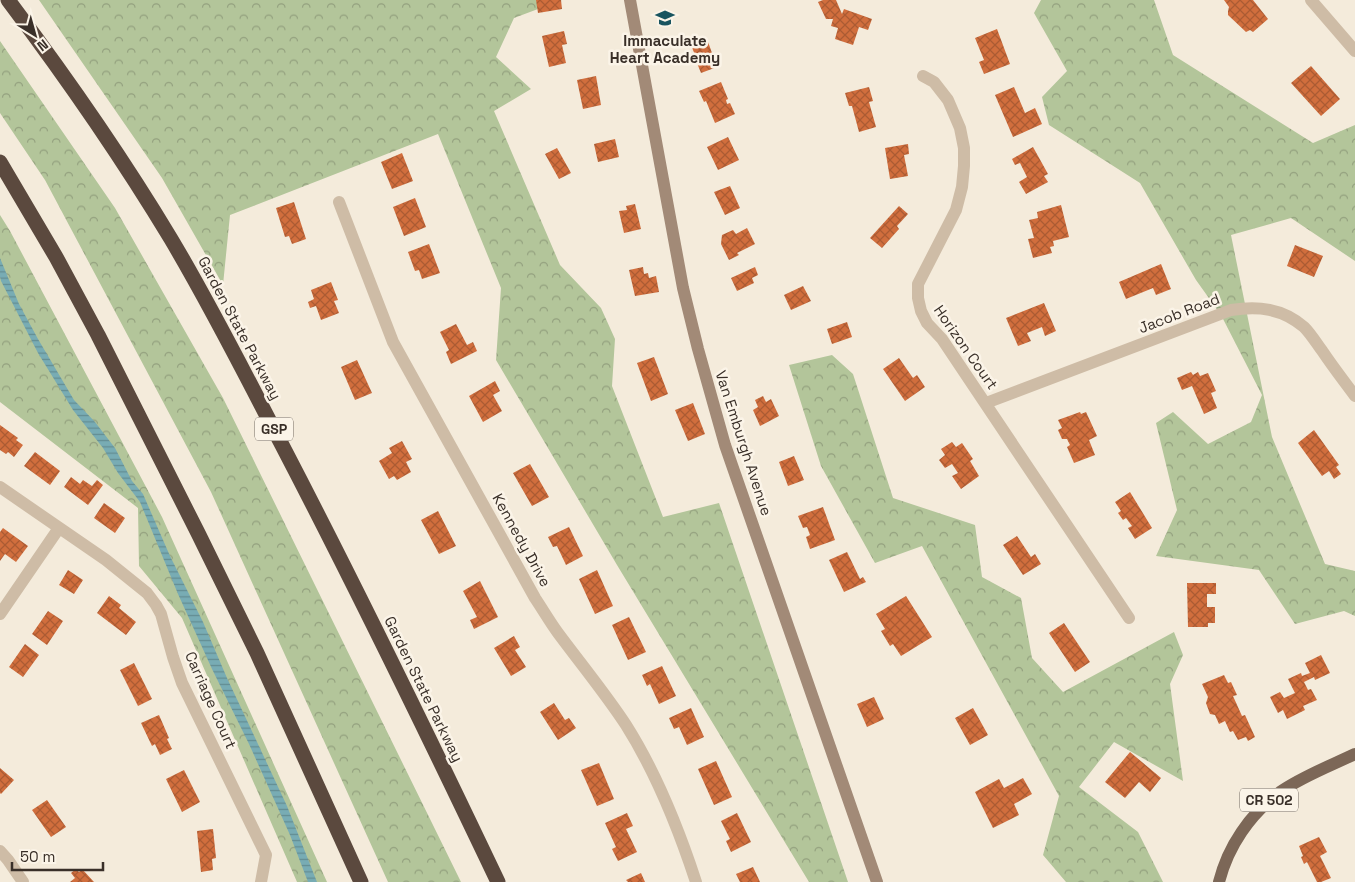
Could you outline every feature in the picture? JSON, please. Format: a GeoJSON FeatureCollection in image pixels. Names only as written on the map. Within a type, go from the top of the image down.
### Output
{"type":"FeatureCollection","features":[{"type":"Feature","properties":{"kind":"highway","name":"Garden State Parkway"},"geometry":{"type":"LineString","coordinates":[[8,0],[50,55],[119,156],[194,280],[338,554],[498,882]]}},
{"type":"Feature","properties":{"kind":"highway"},"geometry":{"type":"LineString","coordinates":[[0,162],[56,256],[194,526],[260,661],[361,882]]}},
{"type":"Feature","properties":{"kind":"main road","name":"Van Emburgh Avenue"},"geometry":{"type":"LineString","coordinates":[[630,0],[683,288],[714,408],[728,454],[877,882]]}},
{"type":"Feature","properties":{"kind":"main road","name":"CR 502"},"geometry":{"type":"LineString","coordinates":[[1220,882],[1224,866],[1235,841],[1268,802],[1291,785],[1355,754]]}},
{"type":"Feature","properties":{"kind":"street"},"geometry":{"type":"LineString","coordinates":[[1311,0],[1355,51]]}},
{"type":"Feature","properties":{"kind":"street","name":"Horizon Court"},"geometry":{"type":"LineString","coordinates":[[923,76],[934,82],[948,100],[960,128],[964,148],[964,166],[962,187],[956,210],[918,284],[918,298],[921,311],[927,323],[942,339],[1129,618]]}},
{"type":"Feature","properties":{"kind":"street","name":"Kennedy Drive"},"geometry":{"type":"LineString","coordinates":[[339,202],[393,342],[535,598],[557,631],[602,690],[648,763],[683,842],[696,882]]}},
{"type":"Feature","properties":{"kind":"street","name":"Jacob Road"},"geometry":{"type":"LineString","coordinates":[[986,404],[1231,310],[1248,308],[1265,309],[1293,319],[1305,329],[1355,396]]}},
{"type":"Feature","properties":{"kind":"street","name":"Carriage Court"},"geometry":{"type":"LineString","coordinates":[[0,487],[94,552],[146,593],[156,605],[161,614],[182,683],[266,855],[261,882]]}},
{"type":"Feature","properties":{"kind":"street"},"geometry":{"type":"LineString","coordinates":[[0,614],[59,528]]}},
{"type":"Feature","properties":{"kind":"street"},"geometry":{"type":"LineString","coordinates":[[0,851],[23,882]]}},
{"type":"Feature","properties":{"kind":"green space"},"geometry":{"type":"Polygon","coordinates":[[[39,0],[562,0],[514,18],[496,57],[531,89],[494,111],[560,265],[601,308],[615,339],[612,386],[663,517],[719,503],[848,882],[809,882],[617,565],[496,360],[501,288],[438,134],[230,215],[223,285],[162,178],[39,0]]]}},
{"type":"Feature","properties":{"kind":"green space"},"geometry":{"type":"Polygon","coordinates":[[[1041,0],[1154,0],[1173,55],[1313,143],[1355,125],[1355,261],[1291,218],[1231,235],[1272,437],[1325,564],[1355,571],[1355,616],[1344,611],[1295,624],[1259,570],[1156,556],[1177,510],[1156,423],[1173,412],[1208,444],[1251,422],[1262,395],[1221,315],[1196,280],[1140,183],[1049,125],[1042,97],[1067,71],[1034,13],[1041,0]]]}},
{"type":"Feature","properties":{"kind":"green space"},"geometry":{"type":"Polygon","coordinates":[[[0,41],[115,208],[223,398],[461,882],[388,882],[211,492],[45,180],[0,113],[0,41]]]}},
{"type":"Feature","properties":{"kind":"green space"},"geometry":{"type":"Polygon","coordinates":[[[0,215],[162,517],[327,882],[297,882],[182,618],[139,566],[138,508],[0,402],[0,215]]]}},
{"type":"Feature","properties":{"kind":"green space"},"geometry":{"type":"Polygon","coordinates":[[[832,355],[853,374],[893,498],[975,525],[982,577],[1021,598],[1032,658],[1063,692],[1174,632],[1183,655],[1170,684],[1183,781],[1114,742],[1079,787],[1138,832],[1163,882],[1066,882],[1043,855],[1059,796],[922,546],[875,563],[821,466],[789,365],[832,355]]]}},
{"type":"Feature","properties":{"kind":"water"},"geometry":{"type":"Polygon","coordinates":[[[0,258],[19,304],[74,400],[95,422],[115,448],[132,481],[143,494],[287,806],[317,882],[308,882],[290,835],[178,594],[140,502],[118,473],[103,448],[73,410],[38,353],[1,281],[0,258]]]}},
{"type":"Feature","properties":{"kind":"building"},"geometry":{"type":"Polygon","coordinates":[[[536,0],[561,0],[562,9],[538,13],[536,0]]]}},
{"type":"Feature","properties":{"kind":"building"},"geometry":{"type":"Polygon","coordinates":[[[836,0],[842,14],[844,9],[872,19],[868,30],[859,27],[853,45],[835,39],[838,28],[831,26],[833,19],[826,19],[818,2],[836,0]]]}},
{"type":"Feature","properties":{"kind":"building"},"geometry":{"type":"Polygon","coordinates":[[[1224,0],[1253,0],[1268,19],[1253,32],[1250,30],[1246,32],[1228,15],[1229,7],[1224,0]]]}},
{"type":"Feature","properties":{"kind":"building"},"geometry":{"type":"Polygon","coordinates":[[[997,29],[1010,64],[984,74],[979,62],[984,60],[975,38],[997,29]]]}},
{"type":"Feature","properties":{"kind":"building"},"geometry":{"type":"Polygon","coordinates":[[[564,31],[567,44],[562,45],[566,63],[549,67],[542,36],[564,31]]]}},
{"type":"Feature","properties":{"kind":"building"},"geometry":{"type":"Polygon","coordinates":[[[707,39],[717,67],[701,73],[692,56],[695,55],[691,45],[707,39]]]}},
{"type":"Feature","properties":{"kind":"building"},"geometry":{"type":"Polygon","coordinates":[[[1311,66],[1340,99],[1321,116],[1291,83],[1311,66]]]}},
{"type":"Feature","properties":{"kind":"building"},"geometry":{"type":"Polygon","coordinates":[[[596,76],[601,105],[583,109],[577,80],[596,76]]]}},
{"type":"Feature","properties":{"kind":"building"},"geometry":{"type":"Polygon","coordinates":[[[721,82],[728,99],[726,100],[727,104],[730,103],[735,114],[715,123],[706,101],[704,102],[699,91],[721,82]]]}},
{"type":"Feature","properties":{"kind":"building"},"geometry":{"type":"Polygon","coordinates":[[[869,87],[873,101],[869,102],[876,127],[859,132],[852,106],[849,106],[845,93],[869,87]]]}},
{"type":"Feature","properties":{"kind":"building"},"geometry":{"type":"Polygon","coordinates":[[[1014,87],[1025,113],[1035,108],[1042,124],[1013,137],[995,95],[1014,87]]]}},
{"type":"Feature","properties":{"kind":"building"},"geometry":{"type":"Polygon","coordinates":[[[728,137],[739,160],[718,170],[707,147],[728,137]]]}},
{"type":"Feature","properties":{"kind":"building"},"geometry":{"type":"Polygon","coordinates":[[[615,139],[619,157],[598,162],[594,144],[615,139]]]}},
{"type":"Feature","properties":{"kind":"building"},"geometry":{"type":"Polygon","coordinates":[[[908,144],[909,154],[904,155],[908,176],[890,179],[885,148],[908,144]]]}},
{"type":"Feature","properties":{"kind":"building"},"geometry":{"type":"Polygon","coordinates":[[[1033,147],[1048,174],[1044,176],[1048,182],[1026,194],[1019,182],[1027,177],[1020,163],[1015,165],[1012,159],[1033,147]]]}},
{"type":"Feature","properties":{"kind":"building"},"geometry":{"type":"Polygon","coordinates":[[[557,148],[571,173],[559,179],[545,154],[557,148]]]}},
{"type":"Feature","properties":{"kind":"building"},"geometry":{"type":"Polygon","coordinates":[[[402,153],[413,181],[392,189],[381,162],[402,153]]]}},
{"type":"Feature","properties":{"kind":"building"},"geometry":{"type":"Polygon","coordinates":[[[730,186],[740,208],[725,215],[714,192],[730,186]]]}},
{"type":"Feature","properties":{"kind":"building"},"geometry":{"type":"Polygon","coordinates":[[[415,198],[426,227],[404,236],[393,207],[415,198]]]}},
{"type":"Feature","properties":{"kind":"building"},"geometry":{"type":"Polygon","coordinates":[[[294,202],[306,239],[292,244],[289,236],[285,237],[276,208],[294,202]]]}},
{"type":"Feature","properties":{"kind":"building"},"geometry":{"type":"Polygon","coordinates":[[[635,204],[641,229],[624,233],[619,211],[627,210],[626,206],[635,204]]]}},
{"type":"Feature","properties":{"kind":"building"},"geometry":{"type":"Polygon","coordinates":[[[1061,205],[1069,237],[1053,241],[1054,246],[1050,247],[1052,253],[1033,258],[1028,239],[1034,238],[1029,220],[1038,218],[1037,212],[1061,205]]]}},
{"type":"Feature","properties":{"kind":"building"},"geometry":{"type":"Polygon","coordinates":[[[899,206],[908,214],[897,226],[899,229],[882,248],[870,238],[899,206]]]}},
{"type":"Feature","properties":{"kind":"building"},"geometry":{"type":"Polygon","coordinates":[[[747,228],[755,244],[737,253],[739,255],[729,260],[721,244],[722,235],[733,230],[736,234],[747,228]]]}},
{"type":"Feature","properties":{"kind":"building"},"geometry":{"type":"Polygon","coordinates":[[[429,244],[440,273],[422,279],[419,270],[415,271],[408,252],[429,244]]]}},
{"type":"Feature","properties":{"kind":"building"},"geometry":{"type":"Polygon","coordinates":[[[1295,245],[1323,256],[1314,277],[1287,266],[1295,245]]]}},
{"type":"Feature","properties":{"kind":"building"},"geometry":{"type":"Polygon","coordinates":[[[1161,264],[1171,289],[1156,295],[1153,288],[1126,299],[1119,282],[1161,264]]]}},
{"type":"Feature","properties":{"kind":"building"},"geometry":{"type":"Polygon","coordinates":[[[643,267],[644,274],[648,273],[649,278],[656,276],[659,292],[635,296],[629,270],[643,267]]]}},
{"type":"Feature","properties":{"kind":"building"},"geometry":{"type":"Polygon","coordinates":[[[755,267],[758,275],[752,278],[754,283],[737,291],[731,278],[755,267]]]}},
{"type":"Feature","properties":{"kind":"building"},"geometry":{"type":"Polygon","coordinates":[[[331,282],[338,300],[334,301],[339,313],[321,320],[316,306],[310,308],[308,302],[314,299],[311,290],[331,282]]]}},
{"type":"Feature","properties":{"kind":"building"},"geometry":{"type":"Polygon","coordinates":[[[803,286],[811,301],[791,310],[784,295],[803,286]]]}},
{"type":"Feature","properties":{"kind":"building"},"geometry":{"type":"Polygon","coordinates":[[[1044,303],[1056,331],[1045,336],[1042,327],[1027,333],[1031,341],[1018,346],[1006,318],[1044,303]]]}},
{"type":"Feature","properties":{"kind":"building"},"geometry":{"type":"Polygon","coordinates":[[[847,322],[852,337],[832,344],[827,329],[847,322]]]}},
{"type":"Feature","properties":{"kind":"building"},"geometry":{"type":"Polygon","coordinates":[[[456,324],[467,345],[473,342],[477,351],[451,364],[446,352],[449,350],[440,332],[456,324]]]}},
{"type":"Feature","properties":{"kind":"building"},"geometry":{"type":"Polygon","coordinates":[[[654,357],[668,394],[651,401],[637,363],[654,357]]]}},
{"type":"Feature","properties":{"kind":"building"},"geometry":{"type":"Polygon","coordinates":[[[899,358],[913,378],[917,375],[925,387],[905,401],[883,369],[899,358]]]}},
{"type":"Feature","properties":{"kind":"building"},"geometry":{"type":"Polygon","coordinates":[[[357,360],[372,393],[355,400],[341,367],[357,360]]]}},
{"type":"Feature","properties":{"kind":"building"},"geometry":{"type":"Polygon","coordinates":[[[1191,372],[1193,375],[1198,372],[1200,376],[1208,373],[1216,391],[1211,393],[1217,408],[1204,414],[1192,386],[1182,390],[1177,378],[1191,372]]]}},
{"type":"Feature","properties":{"kind":"building"},"geometry":{"type":"Polygon","coordinates":[[[495,381],[500,391],[493,395],[502,411],[483,422],[469,396],[495,381]]]}},
{"type":"Feature","properties":{"kind":"building"},"geometry":{"type":"Polygon","coordinates":[[[763,396],[766,402],[771,399],[779,416],[760,426],[753,410],[758,407],[755,400],[763,396]]]}},
{"type":"Feature","properties":{"kind":"building"},"geometry":{"type":"Polygon","coordinates":[[[693,403],[705,434],[688,441],[675,410],[693,403]]]}},
{"type":"Feature","properties":{"kind":"building"},"geometry":{"type":"Polygon","coordinates":[[[1080,412],[1081,414],[1086,412],[1097,436],[1089,440],[1095,455],[1074,463],[1067,447],[1070,445],[1067,439],[1062,439],[1058,430],[1062,428],[1058,420],[1080,412]]]}},
{"type":"Feature","properties":{"kind":"building"},"geometry":{"type":"Polygon","coordinates":[[[0,425],[18,438],[16,440],[23,445],[14,457],[8,452],[6,454],[0,450],[0,425]]]}},
{"type":"Feature","properties":{"kind":"building"},"geometry":{"type":"Polygon","coordinates":[[[1314,430],[1339,465],[1336,467],[1341,474],[1334,479],[1329,471],[1322,476],[1298,443],[1314,430]]]}},
{"type":"Feature","properties":{"kind":"building"},"geometry":{"type":"Polygon","coordinates":[[[402,441],[412,459],[406,462],[411,472],[397,480],[394,476],[389,479],[379,461],[392,453],[389,448],[402,441]]]}},
{"type":"Feature","properties":{"kind":"building"},"geometry":{"type":"Polygon","coordinates":[[[952,442],[956,447],[962,443],[973,459],[970,461],[979,476],[961,489],[952,476],[958,473],[952,464],[945,468],[939,460],[945,455],[941,449],[952,442]]]}},
{"type":"Feature","properties":{"kind":"building"},"geometry":{"type":"Polygon","coordinates":[[[35,452],[60,471],[50,485],[24,466],[35,452]]]}},
{"type":"Feature","properties":{"kind":"building"},"geometry":{"type":"Polygon","coordinates":[[[794,456],[804,480],[788,486],[779,462],[794,456]]]}},
{"type":"Feature","properties":{"kind":"building"},"geometry":{"type":"Polygon","coordinates":[[[530,464],[549,497],[532,506],[513,473],[530,464]]]}},
{"type":"Feature","properties":{"kind":"building"},"geometry":{"type":"Polygon","coordinates":[[[71,477],[80,484],[83,480],[92,486],[97,480],[103,485],[88,505],[64,487],[71,477]]]}},
{"type":"Feature","properties":{"kind":"building"},"geometry":{"type":"Polygon","coordinates":[[[1130,492],[1152,528],[1135,539],[1128,528],[1132,526],[1126,518],[1123,520],[1118,513],[1121,511],[1115,502],[1130,492]]]}},
{"type":"Feature","properties":{"kind":"building"},"geometry":{"type":"Polygon","coordinates":[[[104,503],[125,518],[115,533],[94,518],[104,503]]]}},
{"type":"Feature","properties":{"kind":"building"},"geometry":{"type":"Polygon","coordinates":[[[823,507],[835,540],[810,549],[806,537],[810,535],[807,527],[803,528],[798,516],[823,507]]]}},
{"type":"Feature","properties":{"kind":"building"},"geometry":{"type":"Polygon","coordinates":[[[438,511],[456,546],[439,554],[421,520],[438,511]]]}},
{"type":"Feature","properties":{"kind":"building"},"geometry":{"type":"Polygon","coordinates":[[[569,527],[583,556],[566,565],[557,546],[553,547],[548,537],[569,527]]]}},
{"type":"Feature","properties":{"kind":"building"},"geometry":{"type":"Polygon","coordinates":[[[3,528],[28,546],[16,562],[5,554],[0,561],[0,532],[3,528]]]}},
{"type":"Feature","properties":{"kind":"building"},"geometry":{"type":"Polygon","coordinates":[[[1017,536],[1031,557],[1035,554],[1041,564],[1023,575],[1003,545],[1017,536]]]}},
{"type":"Feature","properties":{"kind":"building"},"geometry":{"type":"Polygon","coordinates":[[[847,552],[860,579],[863,577],[866,582],[844,592],[829,560],[847,552]]]}},
{"type":"Feature","properties":{"kind":"building"},"geometry":{"type":"Polygon","coordinates":[[[68,570],[83,580],[74,594],[59,585],[68,570]]]}},
{"type":"Feature","properties":{"kind":"building"},"geometry":{"type":"Polygon","coordinates":[[[597,570],[613,606],[595,614],[579,579],[597,570]]]}},
{"type":"Feature","properties":{"kind":"building"},"geometry":{"type":"Polygon","coordinates":[[[480,581],[498,617],[474,629],[470,620],[477,617],[463,591],[480,581]]]}},
{"type":"Feature","properties":{"kind":"building"},"geometry":{"type":"Polygon","coordinates":[[[1187,583],[1216,583],[1216,594],[1207,594],[1207,607],[1215,607],[1215,623],[1208,623],[1208,627],[1188,627],[1187,583]]]}},
{"type":"Feature","properties":{"kind":"building"},"geometry":{"type":"Polygon","coordinates":[[[109,596],[121,605],[119,608],[136,622],[126,635],[97,613],[109,596]]]}},
{"type":"Feature","properties":{"kind":"building"},"geometry":{"type":"Polygon","coordinates":[[[906,596],[932,637],[901,656],[893,644],[890,646],[881,631],[885,629],[876,614],[906,596]]]}},
{"type":"Feature","properties":{"kind":"building"},"geometry":{"type":"Polygon","coordinates":[[[48,611],[63,621],[47,645],[32,634],[48,611]]]}},
{"type":"Feature","properties":{"kind":"building"},"geometry":{"type":"Polygon","coordinates":[[[629,617],[646,652],[628,660],[612,625],[629,617]]]}},
{"type":"Feature","properties":{"kind":"building"},"geometry":{"type":"Polygon","coordinates":[[[1064,623],[1090,662],[1075,672],[1049,633],[1064,623]]]}},
{"type":"Feature","properties":{"kind":"building"},"geometry":{"type":"Polygon","coordinates":[[[514,636],[520,647],[515,650],[526,667],[511,676],[494,648],[514,636]]]}},
{"type":"Feature","properties":{"kind":"building"},"geometry":{"type":"Polygon","coordinates":[[[25,644],[39,655],[23,677],[9,667],[25,644]]]}},
{"type":"Feature","properties":{"kind":"building"},"geometry":{"type":"Polygon","coordinates":[[[1321,655],[1330,673],[1315,680],[1314,677],[1304,682],[1308,690],[1311,689],[1317,700],[1303,706],[1305,710],[1287,719],[1283,710],[1278,713],[1270,697],[1280,692],[1284,698],[1295,693],[1288,679],[1301,673],[1302,676],[1310,673],[1305,663],[1321,655]]]}},
{"type":"Feature","properties":{"kind":"building"},"geometry":{"type":"Polygon","coordinates":[[[134,663],[152,699],[138,706],[120,670],[134,663]]]}},
{"type":"Feature","properties":{"kind":"building"},"geometry":{"type":"Polygon","coordinates":[[[662,666],[676,696],[659,704],[650,684],[647,686],[642,675],[662,666]]]}},
{"type":"Feature","properties":{"kind":"building"},"geometry":{"type":"Polygon","coordinates":[[[1224,675],[1228,683],[1231,682],[1237,695],[1233,696],[1242,716],[1245,715],[1255,737],[1248,741],[1246,737],[1238,740],[1233,731],[1230,732],[1225,721],[1219,724],[1215,715],[1210,714],[1206,703],[1208,697],[1202,684],[1224,675]]]}},
{"type":"Feature","properties":{"kind":"building"},"geometry":{"type":"Polygon","coordinates":[[[874,697],[884,719],[867,727],[857,704],[874,697]]]}},
{"type":"Feature","properties":{"kind":"building"},"geometry":{"type":"Polygon","coordinates":[[[554,703],[565,720],[569,718],[576,728],[558,740],[540,712],[554,703]]]}},
{"type":"Feature","properties":{"kind":"building"},"geometry":{"type":"Polygon","coordinates":[[[691,708],[704,737],[687,745],[679,727],[674,729],[669,718],[691,708]]]}},
{"type":"Feature","properties":{"kind":"building"},"geometry":{"type":"Polygon","coordinates":[[[973,708],[988,735],[970,745],[955,718],[973,708]]]}},
{"type":"Feature","properties":{"kind":"building"},"geometry":{"type":"Polygon","coordinates":[[[159,715],[172,749],[160,755],[155,744],[152,746],[141,723],[159,715]]]}},
{"type":"Feature","properties":{"kind":"building"},"geometry":{"type":"Polygon","coordinates":[[[1130,752],[1161,778],[1150,792],[1139,782],[1125,798],[1105,782],[1130,752]]]}},
{"type":"Feature","properties":{"kind":"building"},"geometry":{"type":"Polygon","coordinates":[[[716,761],[732,797],[714,805],[698,769],[716,761]]]}},
{"type":"Feature","properties":{"kind":"building"},"geometry":{"type":"Polygon","coordinates":[[[599,763],[614,799],[597,806],[581,770],[599,763]]]}},
{"type":"Feature","properties":{"kind":"building"},"geometry":{"type":"Polygon","coordinates":[[[0,768],[14,780],[1,794],[0,793],[0,768]]]}},
{"type":"Feature","properties":{"kind":"building"},"geometry":{"type":"Polygon","coordinates":[[[184,770],[200,802],[182,812],[166,779],[184,770]]]}},
{"type":"Feature","properties":{"kind":"building"},"geometry":{"type":"Polygon","coordinates":[[[1023,778],[1032,794],[1014,804],[1019,815],[993,828],[975,792],[999,779],[1004,788],[1023,778]]]}},
{"type":"Feature","properties":{"kind":"building"},"geometry":{"type":"Polygon","coordinates":[[[47,800],[66,827],[51,837],[32,810],[47,800]]]}},
{"type":"Feature","properties":{"kind":"building"},"geometry":{"type":"Polygon","coordinates":[[[627,813],[633,826],[626,829],[637,852],[618,861],[612,849],[616,847],[605,823],[627,813]]]}},
{"type":"Feature","properties":{"kind":"building"},"geometry":{"type":"Polygon","coordinates":[[[737,813],[751,842],[731,852],[726,841],[730,839],[721,821],[737,813]]]}},
{"type":"Feature","properties":{"kind":"building"},"geometry":{"type":"Polygon","coordinates":[[[213,829],[216,858],[212,859],[213,870],[201,872],[197,831],[213,829]]]}},
{"type":"Feature","properties":{"kind":"building"},"geometry":{"type":"Polygon","coordinates":[[[1319,837],[1327,852],[1320,856],[1331,878],[1317,882],[1307,862],[1304,864],[1299,846],[1319,837]]]}},
{"type":"Feature","properties":{"kind":"building"},"geometry":{"type":"Polygon","coordinates":[[[753,867],[760,882],[740,882],[736,874],[753,867]]]}},
{"type":"Feature","properties":{"kind":"building"},"geometry":{"type":"Polygon","coordinates":[[[76,869],[79,872],[82,869],[94,882],[70,882],[75,878],[71,873],[76,869]]]}},
{"type":"Feature","properties":{"kind":"building"},"geometry":{"type":"Polygon","coordinates":[[[641,873],[645,882],[628,882],[626,880],[641,873]]]}},
{"type":"Feature","properties":{"kind":"place","name":"Immaculate Heart Academy"},"geometry":{"type":"Point","coordinates":[665,18]}}]}
